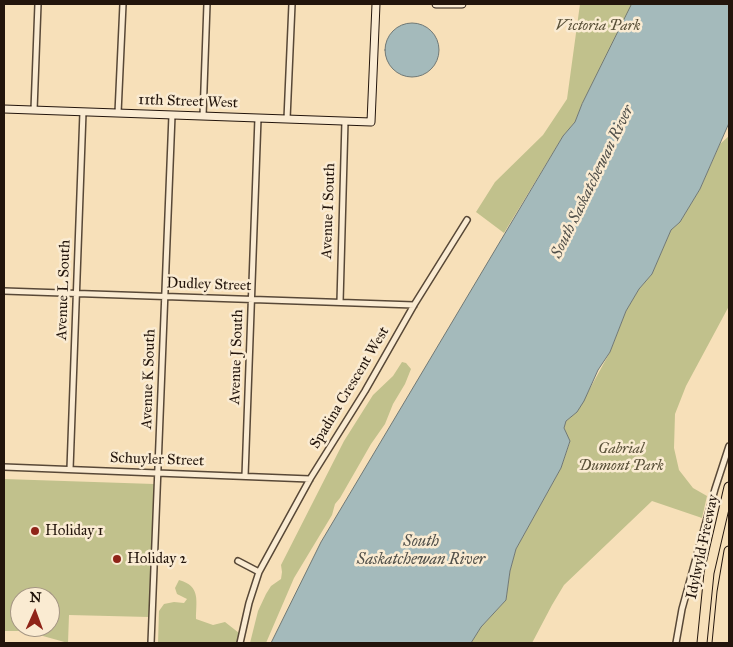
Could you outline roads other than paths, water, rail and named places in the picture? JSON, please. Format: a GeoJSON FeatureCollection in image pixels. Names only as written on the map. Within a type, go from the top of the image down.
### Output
{"type":"FeatureCollection","features":[{"type":"Feature","properties":{"kind":"highway","name":"Idylwyld Freeway"},"geometry":{"type":"LineString","coordinates":[[702,643],[709,573],[729,487]]}},
{"type":"Feature","properties":{"kind":"highway","name":"Idylwyld Freeway"},"geometry":{"type":"LineString","coordinates":[[717,643],[722,592],[729,551]]}},
{"type":"Feature","properties":{"kind":"highway"},"geometry":{"type":"LineString","coordinates":[[726,643],[729,582]]}},
{"type":"Feature","properties":{"kind":"street"},"geometry":{"type":"LineString","coordinates":[[34,110],[38,4]]}},
{"type":"Feature","properties":{"kind":"street"},"geometry":{"type":"LineString","coordinates":[[118,113],[123,4]]}},
{"type":"Feature","properties":{"kind":"street"},"geometry":{"type":"LineString","coordinates":[[203,116],[207,4]]}},
{"type":"Feature","properties":{"kind":"street"},"geometry":{"type":"LineString","coordinates":[[287,119],[292,4]]}},
{"type":"Feature","properties":{"kind":"street","name":"11th Street West"},"geometry":{"type":"LineString","coordinates":[[4,108],[371,122],[376,4]]}},
{"type":"Feature","properties":{"kind":"street"},"geometry":{"type":"LineString","coordinates":[[436,4],[462,4]]}},
{"type":"Feature","properties":{"kind":"street","name":"Avenue L South"},"geometry":{"type":"LineString","coordinates":[[70,469],[83,112]]}},
{"type":"Feature","properties":{"kind":"street","name":"Avenue K South"},"geometry":{"type":"LineString","coordinates":[[151,643],[172,115]]}},
{"type":"Feature","properties":{"kind":"street","name":"Avenue J South"},"geometry":{"type":"LineString","coordinates":[[245,476],[258,118]]}},
{"type":"Feature","properties":{"kind":"street","name":"Avenue I South"},"geometry":{"type":"LineString","coordinates":[[340,302],[346,121]]}},
{"type":"Feature","properties":{"kind":"street","name":"Spadina Crescent West"},"geometry":{"type":"LineString","coordinates":[[240,643],[249,603],[259,572],[310,479],[467,220]]}},
{"type":"Feature","properties":{"kind":"street","name":"Dudley Street"},"geometry":{"type":"LineString","coordinates":[[4,290],[414,305]]}},
{"type":"Feature","properties":{"kind":"street"},"geometry":{"type":"LineString","coordinates":[[676,643],[682,609],[715,489],[729,446]]}},
{"type":"Feature","properties":{"kind":"street","name":"Schuyler Street"},"geometry":{"type":"LineString","coordinates":[[4,467],[310,479]]}},
{"type":"Feature","properties":{"kind":"street"},"geometry":{"type":"LineString","coordinates":[[238,561],[259,572]]}},
{"type":"Feature","properties":{"kind":"water","name":"South Saskatchewan River"},"geometry":{"type":"Polygon","coordinates":[[[632,4],[729,4],[729,123],[700,189],[680,222],[671,230],[652,274],[639,289],[626,311],[610,352],[598,370],[584,401],[577,412],[566,421],[564,428],[570,441],[561,468],[516,549],[510,571],[506,600],[481,627],[471,643],[271,643],[321,542],[563,136],[575,122],[582,104],[632,4]]]}},
{"type":"Feature","properties":{"kind":"water"},"geometry":{"type":"Polygon","coordinates":[[[412,23],[422,25],[431,31],[437,40],[439,50],[437,60],[431,69],[422,75],[412,77],[402,75],[393,69],[387,60],[385,50],[387,40],[393,31],[402,25],[412,23]]]}},
{"type":"Feature","properties":{"kind":"place","name":"Holiday 1"},"geometry":{"type":"Point","coordinates":[35,531]}},
{"type":"Feature","properties":{"kind":"place","name":"Holiday 2"},"geometry":{"type":"Point","coordinates":[117,559]}},
{"type":"Feature","properties":{"kind":"park label","name":"Victoria Park"},"geometry":{"type":"Point","coordinates":[598,26]}},
{"type":"Feature","properties":{"kind":"park label","name":"Gabrial Dumont Park"},"geometry":{"type":"Point","coordinates":[621,458]}}]}
